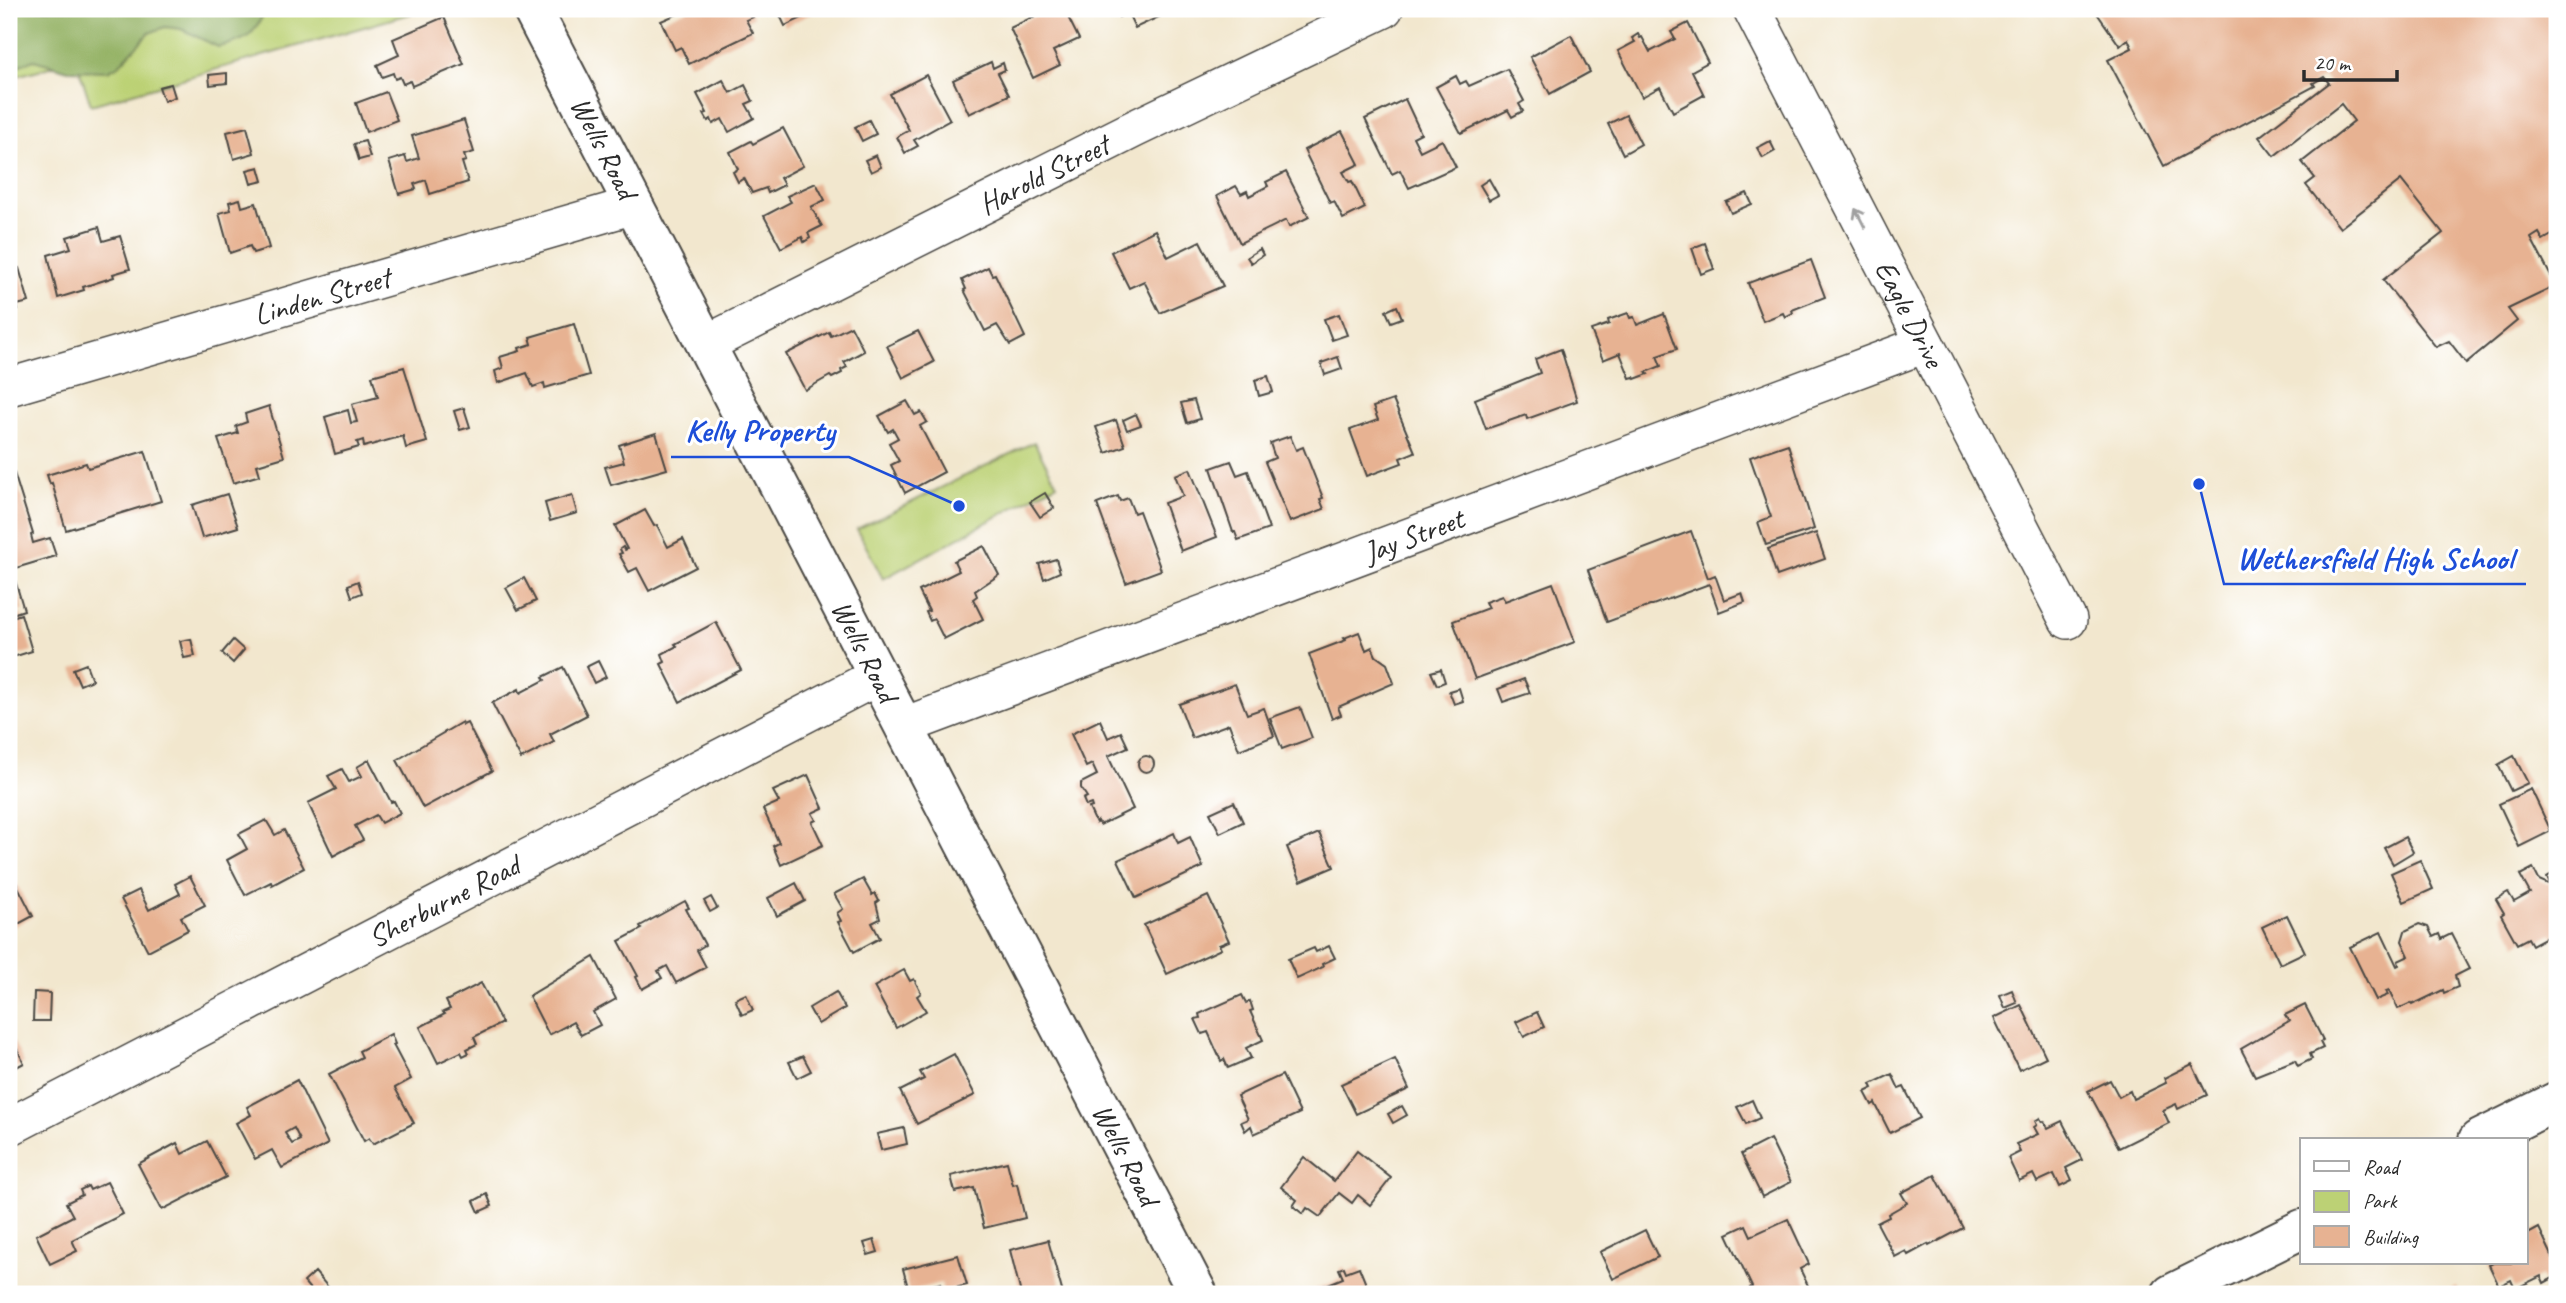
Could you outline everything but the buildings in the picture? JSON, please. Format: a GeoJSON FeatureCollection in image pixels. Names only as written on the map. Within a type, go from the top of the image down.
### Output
{"type":"FeatureCollection","features":[{"type":"Feature","properties":{"kind":"main road","name":"Wells Road"},"geometry":{"type":"LineString","coordinates":[[532,9],[1198,1294]]}},
{"type":"Feature","properties":{"kind":"main road"},"geometry":{"type":"LineString","coordinates":[[2482,1138],[2557,1101]]}},
{"type":"Feature","properties":{"kind":"main road"},"geometry":{"type":"LineString","coordinates":[[2171,1294],[2211,1285],[2300,1230]]}},
{"type":"Feature","properties":{"kind":"street","name":"Harold Street"},"geometry":{"type":"LineString","coordinates":[[706,344],[1134,130],[1384,9]]}},
{"type":"Feature","properties":{"kind":"street","name":"Eagle Drive"},"geometry":{"type":"LineString","coordinates":[[1752,9],[2068,620]]}},
{"type":"Feature","properties":{"kind":"street","name":"Linden Street"},"geometry":{"type":"LineString","coordinates":[[9,387],[634,205]]}},
{"type":"Feature","properties":{"kind":"street","name":"Jay Street"},"geometry":{"type":"LineString","coordinates":[[904,726],[1925,344]]}},
{"type":"Feature","properties":{"kind":"street","name":"Sherburne Road"},"geometry":{"type":"LineString","coordinates":[[9,1127],[878,676]]}},
{"type":"Feature","properties":{"kind":"green space"},"geometry":{"type":"Polygon","coordinates":[[[9,9],[427,9],[91,105],[76,60],[9,78],[9,9]]]}},
{"type":"Feature","properties":{"kind":"green space"},"geometry":{"type":"Polygon","coordinates":[[[9,9],[266,9],[253,32],[243,40],[218,47],[181,29],[165,27],[149,33],[119,65],[108,71],[68,70],[34,60],[9,69],[9,9]]]}},
{"type":"Feature","properties":{"kind":"green space"},"geometry":{"type":"Polygon","coordinates":[[[1034,442],[1057,484],[883,579],[857,529],[1034,442]]]}},
{"type":"Feature","properties":{"kind":"place","name":"Wethersfield High School"},"geometry":{"type":"Point","coordinates":[2199,484]}},
{"type":"Feature","properties":{"kind":"place","name":"Kelly Property"},"geometry":{"type":"Point","coordinates":[959,506]}}]}
